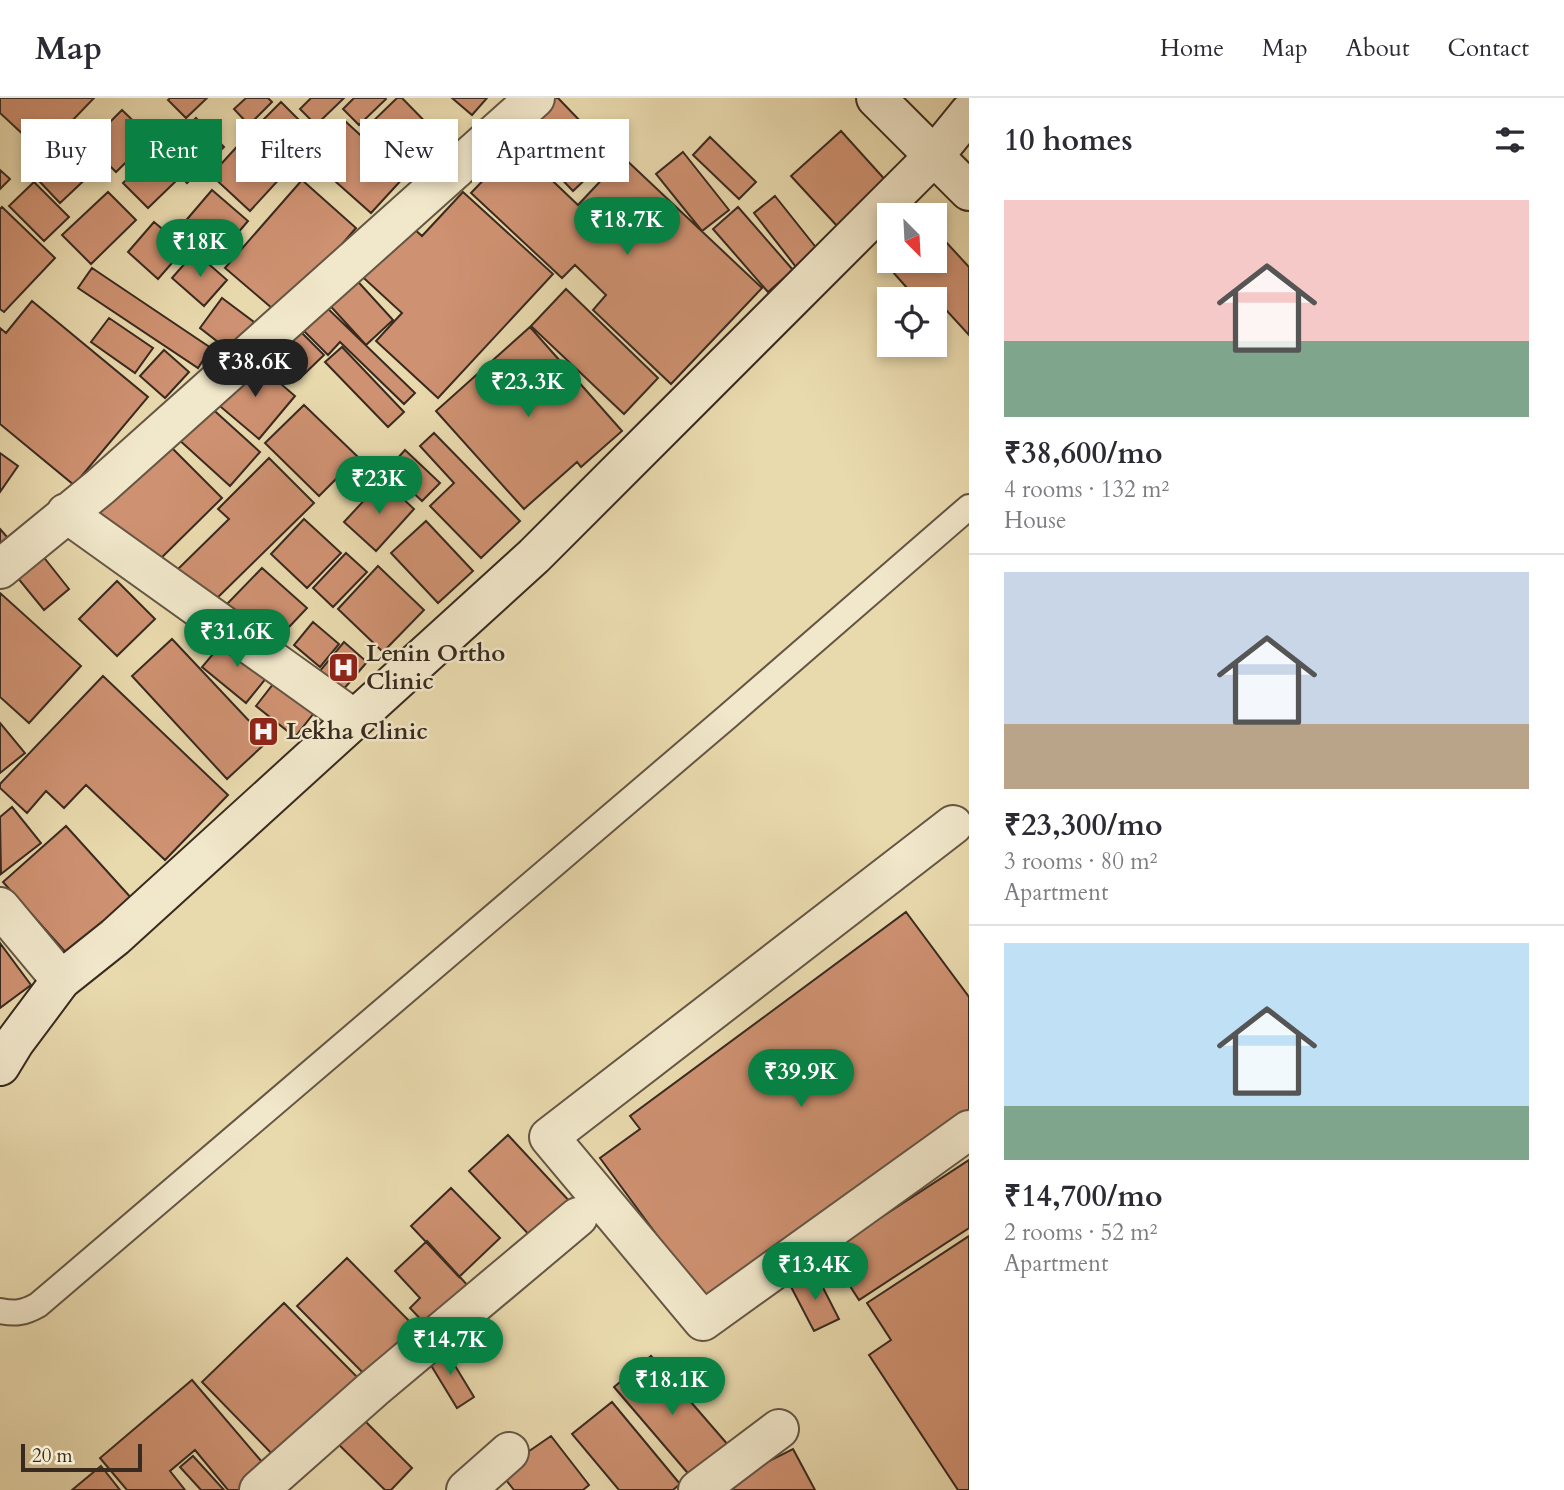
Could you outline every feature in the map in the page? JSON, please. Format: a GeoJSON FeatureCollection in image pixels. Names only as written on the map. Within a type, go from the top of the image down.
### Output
{"type":"FeatureCollection","features":[{"type":"Feature","properties":{"kind":"street"},"geometry":{"type":"LineString","coordinates":[[0,569],[110,478],[535,98]]}},
{"type":"Feature","properties":{"kind":"street"},"geometry":{"type":"LineString","coordinates":[[876,98],[969,191]]}},
{"type":"Feature","properties":{"kind":"street"},"geometry":{"type":"LineString","coordinates":[[0,1066],[61,980],[115,937],[534,556],[934,156],[969,113]]}},
{"type":"Feature","properties":{"kind":"street"},"geometry":{"type":"LineString","coordinates":[[66,513],[354,719]]}},
{"type":"Feature","properties":{"kind":"street"},"geometry":{"type":"LineString","coordinates":[[964,828],[549,1137],[704,1321],[969,1130]]}},
{"type":"Feature","properties":{"kind":"street"},"geometry":{"type":"LineString","coordinates":[[0,907],[61,980]]}},
{"type":"Feature","properties":{"kind":"street"},"geometry":{"type":"LineString","coordinates":[[259,1490],[578,1217]]}},
{"type":"Feature","properties":{"kind":"street"},"geometry":{"type":"LineString","coordinates":[[698,1490],[779,1429]]}},
{"type":"Feature","properties":{"kind":"street"},"geometry":{"type":"LineString","coordinates":[[466,1490],[509,1452]]}},
{"type":"Feature","properties":{"kind":"lane"},"geometry":{"type":"LineString","coordinates":[[0,1311],[15,1314],[37,1305],[727,717],[969,507]]}},
{"type":"Feature","properties":{"kind":"building"},"geometry":{"type":"Polygon","coordinates":[[[0,98],[94,98],[74,119],[21,119],[21,132],[0,113],[0,98]]]}},
{"type":"Feature","properties":{"kind":"building"},"geometry":{"type":"Polygon","coordinates":[[[207,98],[186,118],[168,100],[207,98]]]}},
{"type":"Feature","properties":{"kind":"building"},"geometry":{"type":"Polygon","coordinates":[[[246,98],[268,98],[272,102],[255,119],[243,119],[234,109],[246,98]]]}},
{"type":"Feature","properties":{"kind":"building"},"geometry":{"type":"Polygon","coordinates":[[[311,98],[344,98],[322,119],[310,119],[300,109],[311,98]]]}},
{"type":"Feature","properties":{"kind":"building"},"geometry":{"type":"Polygon","coordinates":[[[354,98],[386,99],[365,119],[360,119],[359,125],[343,109],[354,98]]]}},
{"type":"Feature","properties":{"kind":"building"},"geometry":{"type":"Polygon","coordinates":[[[397,98],[402,98],[423,119],[375,119],[397,98]]]}},
{"type":"Feature","properties":{"kind":"building"},"geometry":{"type":"Polygon","coordinates":[[[452,98],[487,98],[472,115],[452,98]]]}},
{"type":"Feature","properties":{"kind":"building"},"geometry":{"type":"Polygon","coordinates":[[[546,98],[558,98],[578,119],[524,119],[546,98]]]}},
{"type":"Feature","properties":{"kind":"building"},"geometry":{"type":"Polygon","coordinates":[[[281,102],[298,119],[264,119],[281,102]]]}},
{"type":"Feature","properties":{"kind":"building"},"geometry":{"type":"Polygon","coordinates":[[[122,110],[131,119],[125,119],[125,163],[116,172],[111,167],[111,121],[122,110]]]}},
{"type":"Feature","properties":{"kind":"building"},"geometry":{"type":"Polygon","coordinates":[[[346,122],[360,135],[360,182],[399,182],[371,213],[336,182],[346,182],[346,122]]]}},
{"type":"Feature","properties":{"kind":"building"},"geometry":{"type":"Polygon","coordinates":[[[841,131],[888,183],[838,227],[791,176],[841,131]]]}},
{"type":"Feature","properties":{"kind":"building"},"geometry":{"type":"Polygon","coordinates":[[[710,137],[756,182],[739,199],[693,155],[710,137]]]}},
{"type":"Feature","properties":{"kind":"building"},"geometry":{"type":"Polygon","coordinates":[[[236,148],[236,182],[277,182],[250,211],[219,182],[222,182],[222,163],[236,148]]]}},
{"type":"Feature","properties":{"kind":"building"},"geometry":{"type":"Polygon","coordinates":[[[683,152],[729,210],[702,231],[656,174],[683,152]]]}},
{"type":"Feature","properties":{"kind":"building"},"geometry":{"type":"Polygon","coordinates":[[[629,163],[762,288],[671,384],[593,310],[606,295],[575,265],[562,278],[471,193],[482,182],[554,182],[578,205],[600,182],[629,182],[629,163]]]}},
{"type":"Feature","properties":{"kind":"building"},"geometry":{"type":"Polygon","coordinates":[[[0,170],[10,179],[0,189],[0,170]]]}},
{"type":"Feature","properties":{"kind":"building"},"geometry":{"type":"Polygon","coordinates":[[[125,181],[175,182],[148,208],[123,183],[125,181]]]}},
{"type":"Feature","properties":{"kind":"building"},"geometry":{"type":"Polygon","coordinates":[[[34,182],[69,217],[44,241],[9,206],[34,182]]]}},
{"type":"Feature","properties":{"kind":"building"},"geometry":{"type":"Polygon","coordinates":[[[40,182],[82,182],[60,203],[40,182]]]}},
{"type":"Feature","properties":{"kind":"building"},"geometry":{"type":"Polygon","coordinates":[[[300,182],[304,182],[356,228],[280,315],[225,268],[300,182]]]}},
{"type":"Feature","properties":{"kind":"building"},"geometry":{"type":"Polygon","coordinates":[[[564,182],[582,182],[573,191],[564,182]]]}},
{"type":"Feature","properties":{"kind":"building"},"geometry":{"type":"Polygon","coordinates":[[[212,190],[248,221],[213,262],[177,231],[212,190]]]}},
{"type":"Feature","properties":{"kind":"building"},"geometry":{"type":"Polygon","coordinates":[[[108,192],[136,220],[91,264],[62,235],[108,192]]]}},
{"type":"Feature","properties":{"kind":"building"},"geometry":{"type":"Polygon","coordinates":[[[463,192],[553,274],[438,398],[376,341],[402,313],[355,270],[403,219],[422,236],[463,192]]]}},
{"type":"Feature","properties":{"kind":"building"},"geometry":{"type":"Polygon","coordinates":[[[775,196],[818,250],[796,267],[754,213],[775,196]]]}},
{"type":"Feature","properties":{"kind":"building"},"geometry":{"type":"Polygon","coordinates":[[[2,207],[55,258],[4,312],[0,309],[2,207]]]}},
{"type":"Feature","properties":{"kind":"building"},"geometry":{"type":"Polygon","coordinates":[[[738,207],[793,270],[768,292],[713,229],[738,207]]]}},
{"type":"Feature","properties":{"kind":"building"},"geometry":{"type":"Polygon","coordinates":[[[154,222],[185,248],[158,279],[128,252],[154,222]]]}},
{"type":"Feature","properties":{"kind":"building"},"geometry":{"type":"Polygon","coordinates":[[[947,243],[969,267],[969,335],[947,311],[947,287],[906,287],[894,273],[947,273],[947,243]]]}},
{"type":"Feature","properties":{"kind":"building"},"geometry":{"type":"Polygon","coordinates":[[[195,252],[227,280],[204,306],[172,278],[195,252]]]}},
{"type":"Feature","properties":{"kind":"building"},"geometry":{"type":"Polygon","coordinates":[[[92,268],[211,348],[198,368],[78,288],[92,268]]]}},
{"type":"Feature","properties":{"kind":"building"},"geometry":{"type":"Polygon","coordinates":[[[351,274],[393,320],[366,345],[324,299],[351,274]]]}},
{"type":"Feature","properties":{"kind":"building"},"geometry":{"type":"Polygon","coordinates":[[[566,289],[658,378],[624,414],[531,326],[566,289]]]}},
{"type":"Feature","properties":{"kind":"building"},"geometry":{"type":"Polygon","coordinates":[[[222,298],[254,322],[231,352],[200,328],[222,298]]]}},
{"type":"Feature","properties":{"kind":"building"},"geometry":{"type":"Polygon","coordinates":[[[319,300],[415,393],[404,404],[340,342],[328,355],[296,323],[319,300]]]}},
{"type":"Feature","properties":{"kind":"building"},"geometry":{"type":"Polygon","coordinates":[[[32,301],[148,397],[74,485],[0,424],[0,328],[6,333],[32,301]]]}},
{"type":"Feature","properties":{"kind":"building"},"geometry":{"type":"Polygon","coordinates":[[[109,318],[153,348],[135,373],[91,342],[109,318]]]}},
{"type":"Feature","properties":{"kind":"building"},"geometry":{"type":"Polygon","coordinates":[[[295,326],[324,355],[299,379],[270,349],[295,326]]]}},
{"type":"Feature","properties":{"kind":"building"},"geometry":{"type":"Polygon","coordinates":[[[530,327],[622,431],[581,467],[577,462],[524,509],[436,411],[530,327]]]}},
{"type":"Feature","properties":{"kind":"building"},"geometry":{"type":"Polygon","coordinates":[[[342,347],[404,412],[388,427],[325,362],[342,347]]]}},
{"type":"Feature","properties":{"kind":"building"},"geometry":{"type":"Polygon","coordinates":[[[164,350],[189,372],[165,398],[140,376],[164,350]]]}},
{"type":"Feature","properties":{"kind":"building"},"geometry":{"type":"Polygon","coordinates":[[[252,359],[295,396],[259,439],[215,402],[252,359]]]}},
{"type":"Feature","properties":{"kind":"building"},"geometry":{"type":"Polygon","coordinates":[[[207,404],[260,452],[230,486],[177,438],[207,404]]]}},
{"type":"Feature","properties":{"kind":"building"},"geometry":{"type":"Polygon","coordinates":[[[304,405],[358,457],[319,496],[265,443],[304,405]]]}},
{"type":"Feature","properties":{"kind":"building"},"geometry":{"type":"Polygon","coordinates":[[[434,433],[520,521],[481,558],[430,506],[454,483],[420,446],[434,433]]]}},
{"type":"Feature","properties":{"kind":"building"},"geometry":{"type":"Polygon","coordinates":[[[167,443],[222,498],[152,567],[97,512],[167,443]]]}},
{"type":"Feature","properties":{"kind":"building"},"geometry":{"type":"Polygon","coordinates":[[[405,450],[440,483],[422,501],[388,469],[405,450]]]}},
{"type":"Feature","properties":{"kind":"building"},"geometry":{"type":"Polygon","coordinates":[[[0,453],[18,466],[0,492],[0,453]]]}},
{"type":"Feature","properties":{"kind":"building"},"geometry":{"type":"Polygon","coordinates":[[[269,458],[314,503],[211,604],[177,570],[229,519],[218,509],[269,458]]]}},
{"type":"Feature","properties":{"kind":"building"},"geometry":{"type":"Polygon","coordinates":[[[383,480],[414,509],[376,551],[344,522],[383,480]]]}},
{"type":"Feature","properties":{"kind":"building"},"geometry":{"type":"Polygon","coordinates":[[[304,519],[341,553],[307,588],[271,554],[304,519]]]}},
{"type":"Feature","properties":{"kind":"building"},"geometry":{"type":"Polygon","coordinates":[[[426,521],[473,571],[438,603],[391,553],[426,521]]]}},
{"type":"Feature","properties":{"kind":"building"},"geometry":{"type":"Polygon","coordinates":[[[0,529],[14,545],[0,557],[0,529]]]}},
{"type":"Feature","properties":{"kind":"building"},"geometry":{"type":"Polygon","coordinates":[[[38,550],[69,589],[44,610],[12,571],[38,550]]]}},
{"type":"Feature","properties":{"kind":"building"},"geometry":{"type":"Polygon","coordinates":[[[346,553],[367,572],[333,607],[313,588],[346,553]]]}},
{"type":"Feature","properties":{"kind":"building"},"geometry":{"type":"Polygon","coordinates":[[[378,566],[424,610],[383,652],[338,609],[378,566]]]}},
{"type":"Feature","properties":{"kind":"building"},"geometry":{"type":"Polygon","coordinates":[[[262,568],[307,608],[272,645],[227,604],[262,568]]]}},
{"type":"Feature","properties":{"kind":"building"},"geometry":{"type":"Polygon","coordinates":[[[117,581],[155,619],[117,656],[79,619],[117,581]]]}},
{"type":"Feature","properties":{"kind":"building"},"geometry":{"type":"Polygon","coordinates":[[[0,593],[81,666],[29,723],[0,697],[0,593]]]}},
{"type":"Feature","properties":{"kind":"building"},"geometry":{"type":"Polygon","coordinates":[[[313,622],[339,644],[320,667],[294,645],[313,622]]]}},
{"type":"Feature","properties":{"kind":"building"},"geometry":{"type":"Polygon","coordinates":[[[229,635],[272,671],[246,703],[202,667],[229,635]]]}},
{"type":"Feature","properties":{"kind":"building"},"geometry":{"type":"Polygon","coordinates":[[[172,639],[268,741],[227,779],[132,676],[172,639]]]}},
{"type":"Feature","properties":{"kind":"building","name":"Lenin Ortho Clinic"},"geometry":{"type":"Polygon","coordinates":[[[344,642],[367,662],[342,691],[319,672],[344,642]]]}},
{"type":"Feature","properties":{"kind":"building"},"geometry":{"type":"Polygon","coordinates":[[[281,674],[321,704],[295,737],[256,706],[281,674]]]}},
{"type":"Feature","properties":{"kind":"building"},"geometry":{"type":"Polygon","coordinates":[[[103,676],[228,795],[165,860],[86,785],[64,808],[46,791],[27,813],[0,788],[0,784],[103,676]]]}},
{"type":"Feature","properties":{"kind":"building"},"geometry":{"type":"Polygon","coordinates":[[[0,723],[25,753],[0,773],[0,723]]]}},
{"type":"Feature","properties":{"kind":"building"},"geometry":{"type":"Polygon","coordinates":[[[12,807],[41,843],[1,874],[0,817],[12,807]]]}},
{"type":"Feature","properties":{"kind":"building"},"geometry":{"type":"Polygon","coordinates":[[[66,826],[133,900],[69,956],[3,882],[66,826]]]}},
{"type":"Feature","properties":{"kind":"building"},"geometry":{"type":"Polygon","coordinates":[[[906,912],[969,997],[969,1109],[707,1303],[600,1158],[640,1129],[630,1116],[906,912]]]}},
{"type":"Feature","properties":{"kind":"building"},"geometry":{"type":"Polygon","coordinates":[[[0,943],[31,985],[0,1008],[0,943]]]}},
{"type":"Feature","properties":{"kind":"building"},"geometry":{"type":"Polygon","coordinates":[[[508,1135],[572,1204],[534,1240],[469,1171],[508,1135]]]}},
{"type":"Feature","properties":{"kind":"building"},"geometry":{"type":"Polygon","coordinates":[[[969,1160],[969,1228],[859,1300],[828,1252],[969,1160]]]}},
{"type":"Feature","properties":{"kind":"building"},"geometry":{"type":"Polygon","coordinates":[[[451,1188],[500,1238],[459,1277],[411,1226],[451,1188]]]}},
{"type":"Feature","properties":{"kind":"building"},"geometry":{"type":"Polygon","coordinates":[[[969,1236],[969,1490],[958,1490],[869,1355],[891,1340],[867,1303],[969,1236]]]}},
{"type":"Feature","properties":{"kind":"building"},"geometry":{"type":"Polygon","coordinates":[[[427,1241],[470,1288],[428,1327],[410,1308],[420,1298],[395,1271],[427,1241]]]}},
{"type":"Feature","properties":{"kind":"building"},"geometry":{"type":"Polygon","coordinates":[[[347,1258],[424,1336],[375,1385],[297,1306],[347,1258]]]}},
{"type":"Feature","properties":{"kind":"building"},"geometry":{"type":"Polygon","coordinates":[[[815,1272],[839,1319],[814,1331],[790,1285],[815,1272]]]}},
{"type":"Feature","properties":{"kind":"building"},"geometry":{"type":"Polygon","coordinates":[[[284,1303],[362,1382],[280,1462],[202,1382],[284,1303]]]}},
{"type":"Feature","properties":{"kind":"building"},"geometry":{"type":"Polygon","coordinates":[[[443,1346],[474,1397],[457,1408],[426,1357],[443,1346]]]}},
{"type":"Feature","properties":{"kind":"building"},"geometry":{"type":"Polygon","coordinates":[[[651,1356],[729,1446],[692,1478],[614,1387],[651,1356]]]}},
{"type":"Feature","properties":{"kind":"building"},"geometry":{"type":"Polygon","coordinates":[[[192,1380],[268,1469],[243,1490],[228,1490],[195,1450],[170,1471],[185,1490],[127,1490],[100,1458],[192,1380]]]}},
{"type":"Feature","properties":{"kind":"building"},"geometry":{"type":"Polygon","coordinates":[[[612,1402],[680,1484],[673,1490],[619,1490],[572,1434],[612,1402]]]}},
{"type":"Feature","properties":{"kind":"building"},"geometry":{"type":"Polygon","coordinates":[[[356,1412],[412,1468],[391,1490],[385,1490],[331,1437],[356,1412]]]}},
{"type":"Feature","properties":{"kind":"building"},"geometry":{"type":"Polygon","coordinates":[[[551,1436],[589,1485],[583,1490],[514,1490],[502,1475],[522,1456],[551,1436]]]}},
{"type":"Feature","properties":{"kind":"building"},"geometry":{"type":"Polygon","coordinates":[[[793,1449],[815,1490],[725,1490],[722,1485],[793,1449]]]}},
{"type":"Feature","properties":{"kind":"building"},"geometry":{"type":"Polygon","coordinates":[[[193,1456],[224,1490],[201,1490],[180,1467],[193,1456]]]}},
{"type":"Feature","properties":{"kind":"building"},"geometry":{"type":"Polygon","coordinates":[[[101,1466],[120,1490],[72,1490],[101,1466]]]}},
{"type":"Feature","properties":{"kind":"place","name":"Lenin Ortho Clinic"},"geometry":{"type":"Point","coordinates":[343,667]}},
{"type":"Feature","properties":{"kind":"place","name":"Lekha Clinic"},"geometry":{"type":"Point","coordinates":[263,731]}}]}
